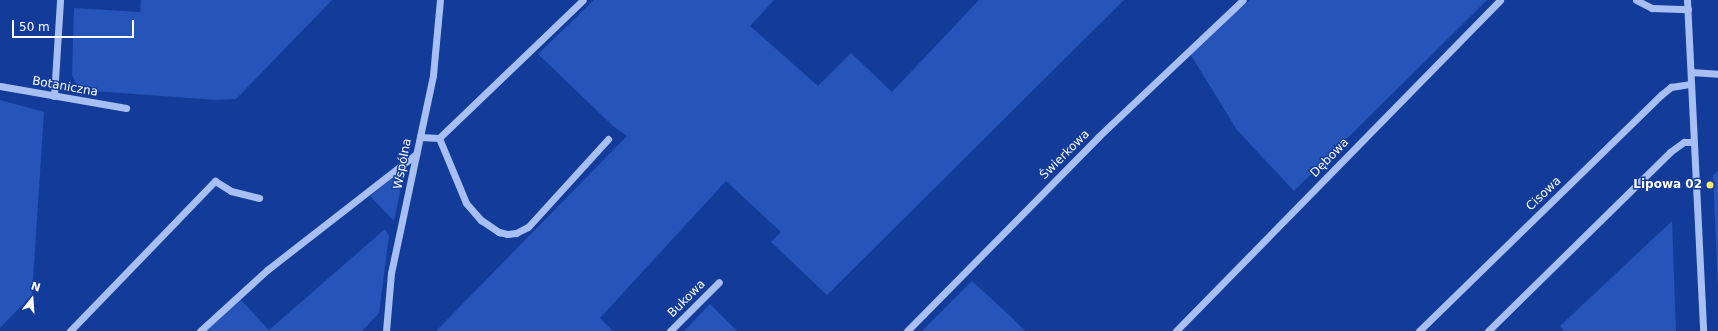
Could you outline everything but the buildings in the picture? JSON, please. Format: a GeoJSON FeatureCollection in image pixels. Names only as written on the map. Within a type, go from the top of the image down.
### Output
{"type":"FeatureCollection","features":[{"type":"Feature","properties":{"kind":"street"},"geometry":{"type":"LineString","coordinates":[[54,96],[60,0]]}},
{"type":"Feature","properties":{"kind":"street","name":"Wspólna"},"geometry":{"type":"LineString","coordinates":[[386,331],[391,273],[434,75],[440,0]]}},
{"type":"Feature","properties":{"kind":"street"},"geometry":{"type":"LineString","coordinates":[[420,137],[439,138],[583,0]]}},
{"type":"Feature","properties":{"kind":"street","name":"Świerkowa"},"geometry":{"type":"LineString","coordinates":[[907,331],[1098,137],[1243,0]]}},
{"type":"Feature","properties":{"kind":"street","name":"Dębowa"},"geometry":{"type":"LineString","coordinates":[[1176,331],[1500,0]]}},
{"type":"Feature","properties":{"kind":"street"},"geometry":{"type":"LineString","coordinates":[[1636,0],[1652,8],[1688,9]]}},
{"type":"Feature","properties":{"kind":"street"},"geometry":{"type":"LineString","coordinates":[[1687,0],[1703,331]]}},
{"type":"Feature","properties":{"kind":"street"},"geometry":{"type":"LineString","coordinates":[[1691,72],[1718,74]]}},
{"type":"Feature","properties":{"kind":"street","name":"Cisowa"},"geometry":{"type":"LineString","coordinates":[[1419,331],[1661,95],[1672,87],[1691,84]]}},
{"type":"Feature","properties":{"kind":"street","name":"Botaniczna"},"geometry":{"type":"LineString","coordinates":[[0,86],[126,108]]}},
{"type":"Feature","properties":{"kind":"street"},"geometry":{"type":"LineString","coordinates":[[439,138],[466,203],[481,220],[499,232],[507,234],[516,233],[528,227],[608,139]]}},
{"type":"Feature","properties":{"kind":"street"},"geometry":{"type":"LineString","coordinates":[[1488,331],[1670,152],[1684,142],[1693,142]]}},
{"type":"Feature","properties":{"kind":"street"},"geometry":{"type":"LineString","coordinates":[[200,331],[267,270],[416,154]]}},
{"type":"Feature","properties":{"kind":"street"},"geometry":{"type":"LineString","coordinates":[[70,331],[215,181],[231,192],[259,198]]}},
{"type":"Feature","properties":{"kind":"street","name":"Bukowa"},"geometry":{"type":"LineString","coordinates":[[670,331],[719,282]]}},
{"type":"Feature","properties":{"kind":"shaded area"},"geometry":{"type":"Polygon","coordinates":[[[141,0],[332,0],[236,99],[216,100],[80,90],[72,75],[74,8],[140,12],[141,0]]]}},
{"type":"Feature","properties":{"kind":"shaded area"},"geometry":{"type":"Polygon","coordinates":[[[594,0],[774,0],[750,26],[818,86],[851,53],[892,92],[979,0],[1124,0],[827,295],[771,242],[781,232],[726,181],[600,318],[613,331],[436,331],[627,136],[613,126],[538,54],[594,0]]]}},
{"type":"Feature","properties":{"kind":"shaded area"},"geometry":{"type":"Polygon","coordinates":[[[1250,0],[1487,0],[1294,191],[1237,130],[1189,52],[1250,0]]]}},
{"type":"Feature","properties":{"kind":"shaded area"},"geometry":{"type":"Polygon","coordinates":[[[0,100],[44,112],[32,295],[0,328],[0,100]]]}},
{"type":"Feature","properties":{"kind":"shaded area"},"geometry":{"type":"Polygon","coordinates":[[[405,167],[394,221],[370,196],[405,167]]]}},
{"type":"Feature","properties":{"kind":"shaded area"},"geometry":{"type":"Polygon","coordinates":[[[1718,171],[1718,287],[1713,175],[1718,171]]]}},
{"type":"Feature","properties":{"kind":"shaded area"},"geometry":{"type":"Polygon","coordinates":[[[1672,221],[1676,331],[1564,331],[1560,326],[1672,221]]]}},
{"type":"Feature","properties":{"kind":"shaded area"},"geometry":{"type":"Polygon","coordinates":[[[385,229],[389,236],[379,313],[362,331],[205,331],[240,299],[269,330],[385,229]]]}},
{"type":"Feature","properties":{"kind":"shaded area"},"geometry":{"type":"Polygon","coordinates":[[[972,281],[1009,315],[1025,331],[922,331],[972,281]]]}},
{"type":"Feature","properties":{"kind":"shaded area"},"geometry":{"type":"Polygon","coordinates":[[[710,304],[737,331],[684,331],[710,304]]]}},
{"type":"Feature","properties":{"kind":"place","name":"Lipowa 02"},"geometry":{"type":"Point","coordinates":[1710,185]}}]}
